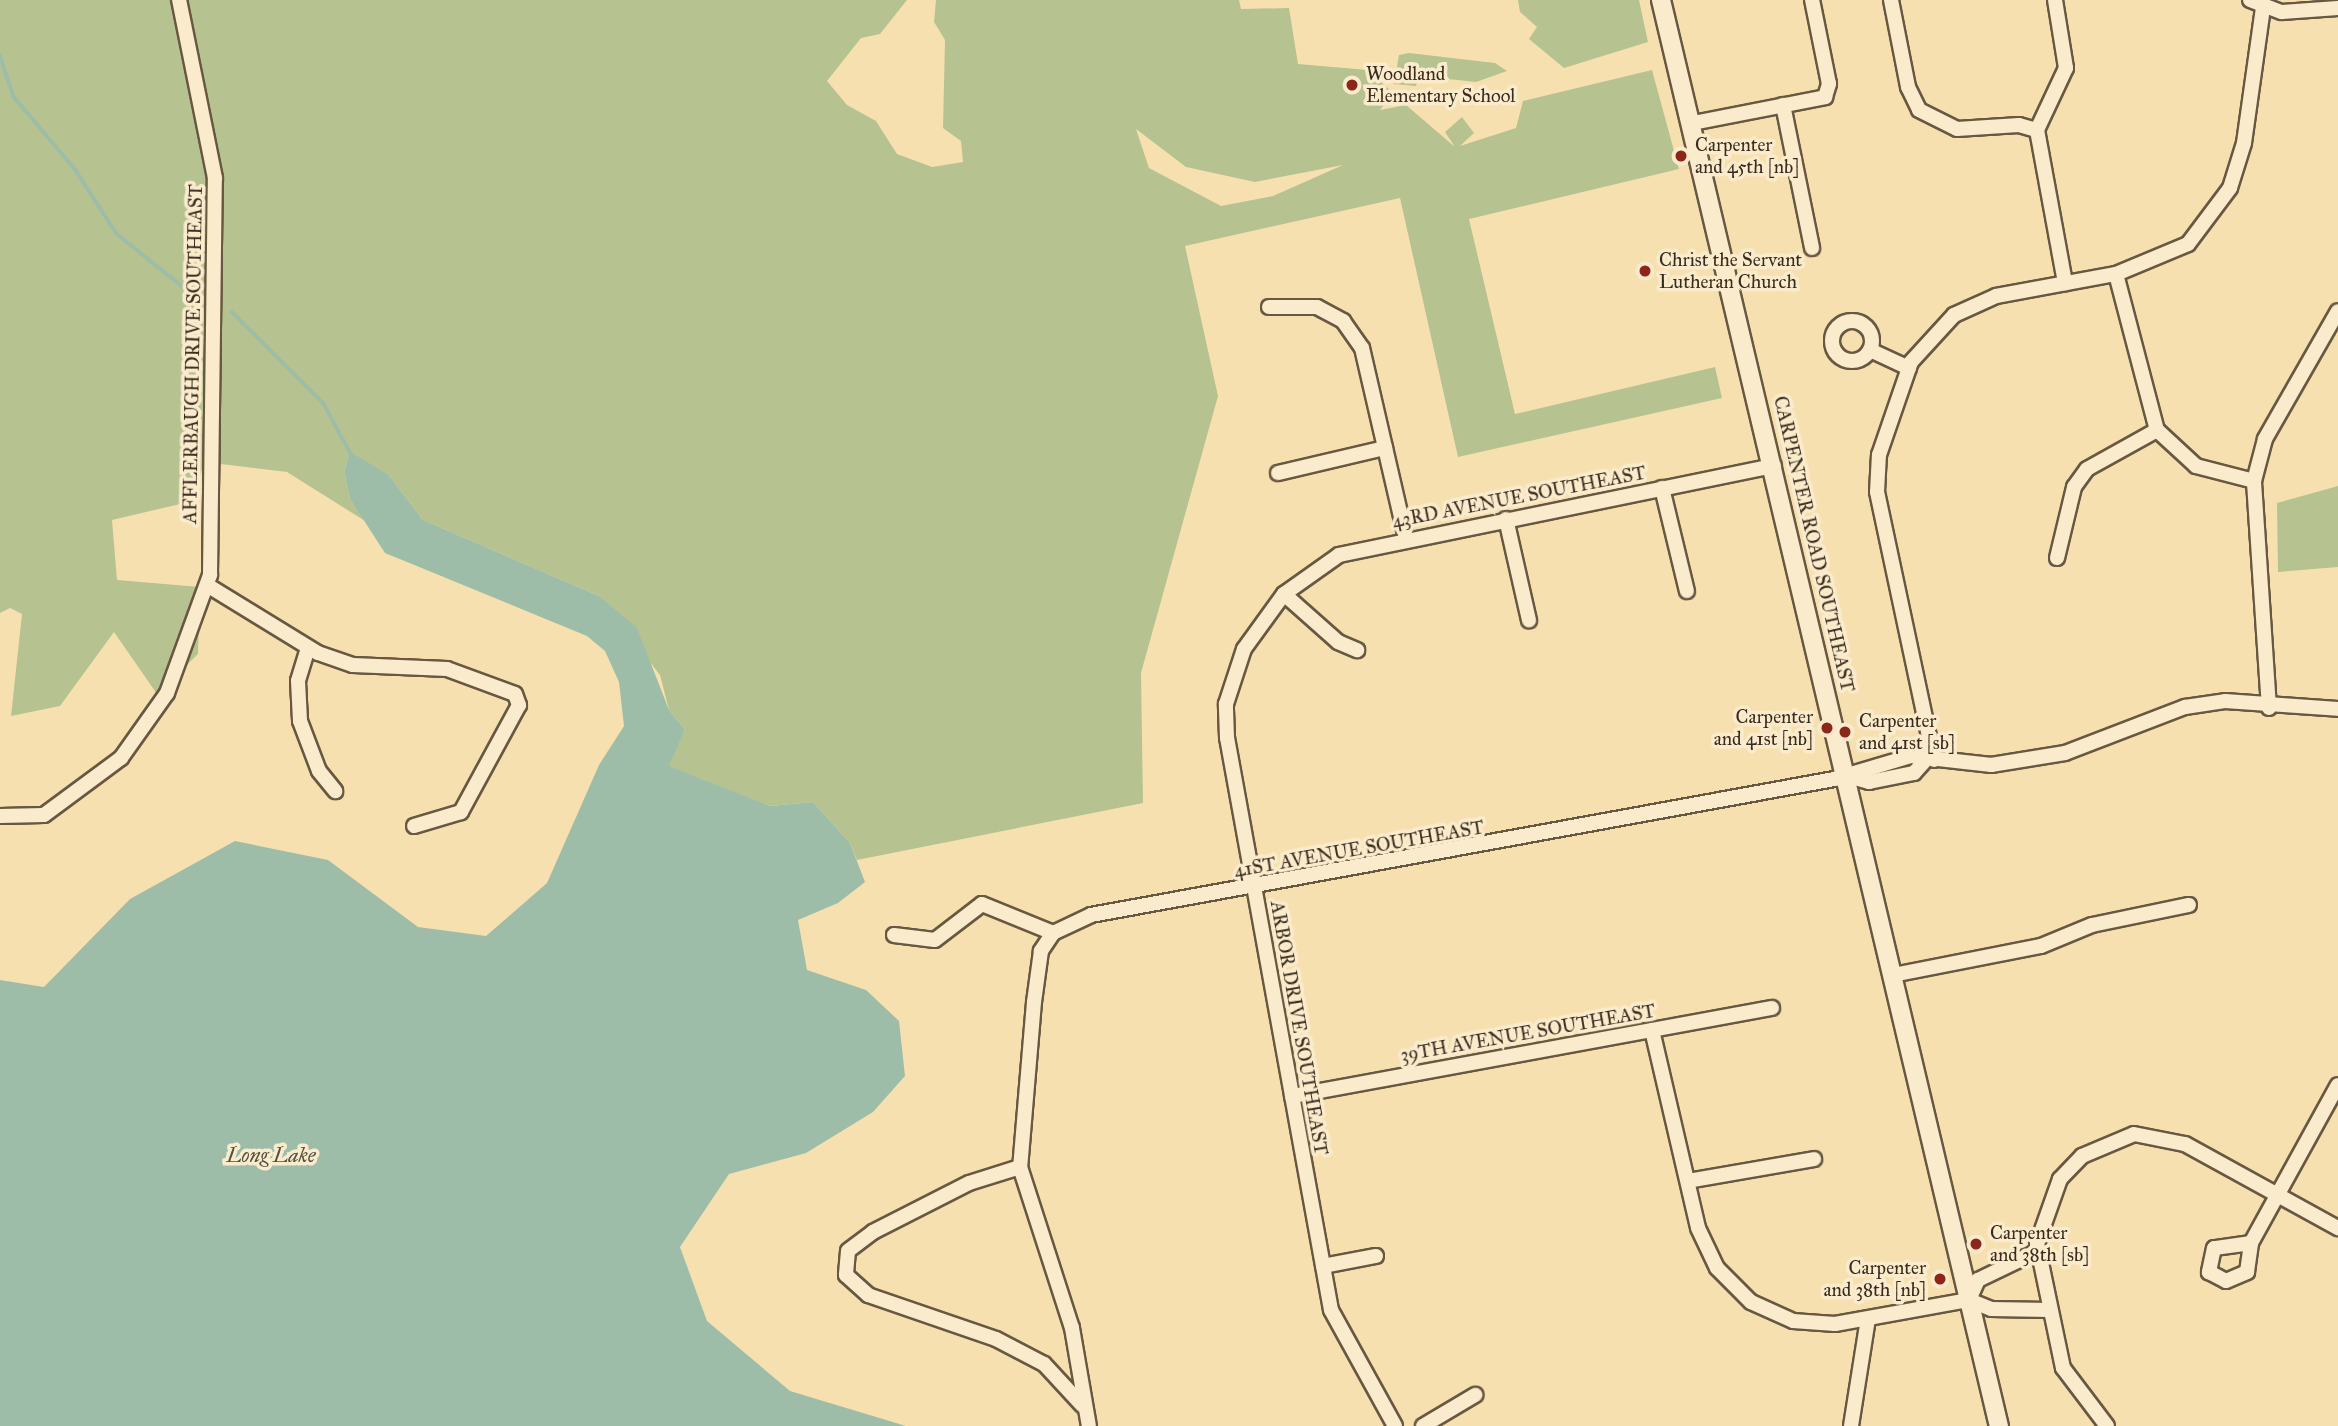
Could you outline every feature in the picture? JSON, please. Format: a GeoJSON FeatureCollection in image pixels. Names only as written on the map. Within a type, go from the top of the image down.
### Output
{"type":"FeatureCollection","features":[{"type":"Feature","properties":{"kind":"street","name":"AFFLERBAUGH DRIVE SOUTHEAST"},"geometry":{"type":"LineString","coordinates":[[0,816],[44,816],[121,758],[167,693],[207,585],[216,195],[179,0]]}},
{"type":"Feature","properties":{"kind":"street","name":"CARPENTER ROAD SOUTHEAST"},"geometry":{"type":"LineString","coordinates":[[1661,0],[1693,123],[1848,776],[1999,1426]]}},
{"type":"Feature","properties":{"kind":"street"},"geometry":{"type":"LineString","coordinates":[[1693,123],[1825,97],[1829,84],[1812,0]]}},
{"type":"Feature","properties":{"kind":"street"},"geometry":{"type":"LineString","coordinates":[[1891,0],[1908,87],[1919,110],[1957,130],[2019,125],[2038,130]]}},
{"type":"Feature","properties":{"kind":"street"},"geometry":{"type":"LineString","coordinates":[[2055,0],[2066,68],[2038,130],[2065,283]]}},
{"type":"Feature","properties":{"kind":"street"},"geometry":{"type":"LineString","coordinates":[[2250,0],[2263,8],[2338,8]]}},
{"type":"Feature","properties":{"kind":"street"},"geometry":{"type":"LineString","coordinates":[[1929,761],[1877,492],[1879,455],[1909,368],[1930,334],[1954,315],[1996,296],[2116,274],[2188,244],[2230,188],[2244,143],[2263,8]]}},
{"type":"Feature","properties":{"kind":"street"},"geometry":{"type":"LineString","coordinates":[[1783,105],[1812,248]]}},
{"type":"Feature","properties":{"kind":"street"},"geometry":{"type":"LineString","coordinates":[[2116,274],[2157,430],[2196,466],[2254,481]]}},
{"type":"Feature","properties":{"kind":"street"},"geometry":{"type":"LineString","coordinates":[[1269,307],[1306,305],[1343,321],[1363,348],[1406,539]]}},
{"type":"Feature","properties":{"kind":"street"},"geometry":{"type":"LineString","coordinates":[[2269,708],[2254,481],[2272,427],[2338,311]]}},
{"type":"Feature","properties":{"kind":"street"},"geometry":{"type":"LineString","coordinates":[[1870,350],[1909,368]]}},
{"type":"Feature","properties":{"kind":"street"},"geometry":{"type":"LineString","coordinates":[[2057,558],[2074,487],[2087,469],[2157,430]]}},
{"type":"Feature","properties":{"kind":"street"},"geometry":{"type":"LineString","coordinates":[[1278,473],[1385,448]]}},
{"type":"Feature","properties":{"kind":"street","name":"43RD AVENUE SOUTHEAST"},"geometry":{"type":"LineString","coordinates":[[1284,594],[1339,555],[1406,539],[1774,466]]}},
{"type":"Feature","properties":{"kind":"street"},"geometry":{"type":"LineString","coordinates":[[1662,488],[1687,591]]}},
{"type":"Feature","properties":{"kind":"street"},"geometry":{"type":"LineString","coordinates":[[1506,519],[1529,620]]}},
{"type":"Feature","properties":{"kind":"street"},"geometry":{"type":"LineString","coordinates":[[207,585],[309,648],[353,665],[447,669],[515,694],[519,705],[461,812],[414,826]]}},
{"type":"Feature","properties":{"kind":"street"},"geometry":{"type":"LineString","coordinates":[[1284,594],[1338,642],[1357,650]]}},
{"type":"Feature","properties":{"kind":"street","name":"ARBOR DRIVE SOUTHEAST"},"geometry":{"type":"LineString","coordinates":[[1284,594],[1250,638],[1226,704],[1253,888],[1335,1324],[1395,1426]]}},
{"type":"Feature","properties":{"kind":"street"},"geometry":{"type":"LineString","coordinates":[[309,648],[298,681],[300,721],[319,772],[335,791]]}},
{"type":"Feature","properties":{"kind":"street","name":"41ST AVENUE SOUTHEAST"},"geometry":{"type":"LineString","coordinates":[[1053,933],[1091,915],[1253,888],[1848,776],[1862,766],[1911,756],[1929,761],[1992,765],[2065,753],[2185,707],[2225,701],[2269,708],[2338,709]]}},
{"type":"Feature","properties":{"kind":"street"},"geometry":{"type":"LineString","coordinates":[[894,934],[935,940],[982,904],[1053,933],[1041,951],[1020,1167],[1072,1328],[1088,1426]]}},
{"type":"Feature","properties":{"kind":"street"},"geometry":{"type":"LineString","coordinates":[[1893,975],[2041,946],[2092,925],[2189,905]]}},
{"type":"Feature","properties":{"kind":"street","name":"39TH AVENUE SOUTHEAST"},"geometry":{"type":"LineString","coordinates":[[1292,1096],[1772,1008]]}},
{"type":"Feature","properties":{"kind":"street"},"geometry":{"type":"LineString","coordinates":[[1652,1030],[1698,1228],[1717,1268],[1751,1303],[1793,1321],[1868,1319],[1969,1300],[1991,1308],[2050,1310]]}},
{"type":"Feature","properties":{"kind":"street"},"geometry":{"type":"LineString","coordinates":[[2251,1243],[2338,1085]]}},
{"type":"Feature","properties":{"kind":"street"},"geometry":{"type":"LineString","coordinates":[[2107,1426],[2063,1368],[2038,1251],[2046,1209],[2060,1179],[2108,1140],[2134,1134],[2185,1144],[2338,1228]]}},
{"type":"Feature","properties":{"kind":"street"},"geometry":{"type":"LineString","coordinates":[[1688,1181],[1814,1159]]}},
{"type":"Feature","properties":{"kind":"street"},"geometry":{"type":"LineString","coordinates":[[1020,1167],[968,1183],[873,1232],[848,1251],[846,1275],[868,1296],[996,1339],[1044,1364],[1071,1386],[1084,1409]]}},
{"type":"Feature","properties":{"kind":"street"},"geometry":{"type":"LineString","coordinates":[[1969,1300],[1979,1280],[2038,1251]]}},
{"type":"Feature","properties":{"kind":"street"},"geometry":{"type":"LineString","coordinates":[[1323,1266],[1376,1256]]}},
{"type":"Feature","properties":{"kind":"street"},"geometry":{"type":"LineString","coordinates":[[1851,1426],[1868,1319]]}},
{"type":"Feature","properties":{"kind":"street"},"geometry":{"type":"LineString","coordinates":[[1423,1426],[1475,1395]]}},
{"type":"Feature","properties":{"kind":"green space"},"geometry":{"type":"Polygon","coordinates":[[[0,0],[907,0],[880,34],[861,38],[827,81],[847,105],[876,121],[897,154],[932,167],[963,162],[961,141],[943,128],[945,40],[934,22],[936,0],[1239,0],[1241,9],[1289,8],[1298,64],[1368,70],[1393,93],[1380,110],[1406,105],[1455,147],[1445,132],[1462,117],[1474,133],[1460,146],[1516,128],[1523,101],[1652,70],[1679,169],[1469,219],[1515,414],[1715,367],[1722,398],[1458,457],[1400,198],[1185,246],[1218,396],[1141,673],[1143,803],[857,860],[850,843],[813,802],[770,806],[668,766],[685,730],[669,710],[660,675],[599,596],[423,520],[388,474],[350,453],[344,472],[350,499],[365,521],[287,472],[204,462],[193,501],[112,520],[117,580],[200,587],[198,654],[157,694],[114,632],[60,706],[11,716],[22,614],[10,608],[0,613],[0,0]],[[1136,129],[1149,168],[1221,206],[1273,196],[1343,165],[1255,182],[1186,167],[1136,129]]]}},
{"type":"Feature","properties":{"kind":"green space"},"geometry":{"type":"Polygon","coordinates":[[[1518,0],[1639,0],[1648,42],[1564,68],[1529,39],[1537,27],[1520,12],[1518,0]]]}},
{"type":"Feature","properties":{"kind":"green space"},"geometry":{"type":"Polygon","coordinates":[[[1409,53],[1495,63],[1507,71],[1476,82],[1419,76],[1416,86],[1394,84],[1399,55],[1409,53]]]}},
{"type":"Feature","properties":{"kind":"green space"},"geometry":{"type":"Polygon","coordinates":[[[2338,486],[2338,567],[2278,572],[2277,503],[2338,486]]]}},
{"type":"Feature","properties":{"kind":"water","name":"Long Lake"},"geometry":{"type":"Polygon","coordinates":[[[350,452],[388,474],[423,520],[599,596],[637,628],[669,710],[685,730],[669,766],[770,806],[813,802],[850,843],[865,882],[838,903],[798,920],[807,970],[866,990],[899,1021],[905,1076],[873,1112],[806,1153],[729,1174],[680,1247],[707,1321],[790,1391],[906,1426],[0,1426],[0,980],[44,987],[130,899],[235,841],[328,860],[418,927],[486,936],[547,883],[599,765],[624,726],[619,682],[605,651],[587,636],[385,553],[350,499],[344,472],[350,452]]]}},
{"type":"Feature","properties":{"kind":"waterway"},"geometry":{"type":"LineString","coordinates":[[0,55],[14,97],[75,169],[117,234],[202,302]]}},
{"type":"Feature","properties":{"kind":"waterway"},"geometry":{"type":"LineString","coordinates":[[232,312],[324,404],[351,454]]}},
{"type":"Feature","properties":{"kind":"place","name":"Woodland Elementary School"},"geometry":{"type":"Point","coordinates":[1352,85]}},
{"type":"Feature","properties":{"kind":"place","name":"Carpenter and 45th [nb]"},"geometry":{"type":"Point","coordinates":[1681,156]}},
{"type":"Feature","properties":{"kind":"place","name":"Christ the Servant Lutheran Church"},"geometry":{"type":"Point","coordinates":[1645,271]}},
{"type":"Feature","properties":{"kind":"place","name":"Carpenter and 41st [nb]"},"geometry":{"type":"Point","coordinates":[1827,728]}},
{"type":"Feature","properties":{"kind":"place","name":"Carpenter and 41st [sb]"},"geometry":{"type":"Point","coordinates":[1845,732]}},
{"type":"Feature","properties":{"kind":"place","name":"Carpenter and 38th [sb]"},"geometry":{"type":"Point","coordinates":[1976,1244]}},
{"type":"Feature","properties":{"kind":"place","name":"Carpenter and 38th [nb]"},"geometry":{"type":"Point","coordinates":[1940,1279]}}]}
